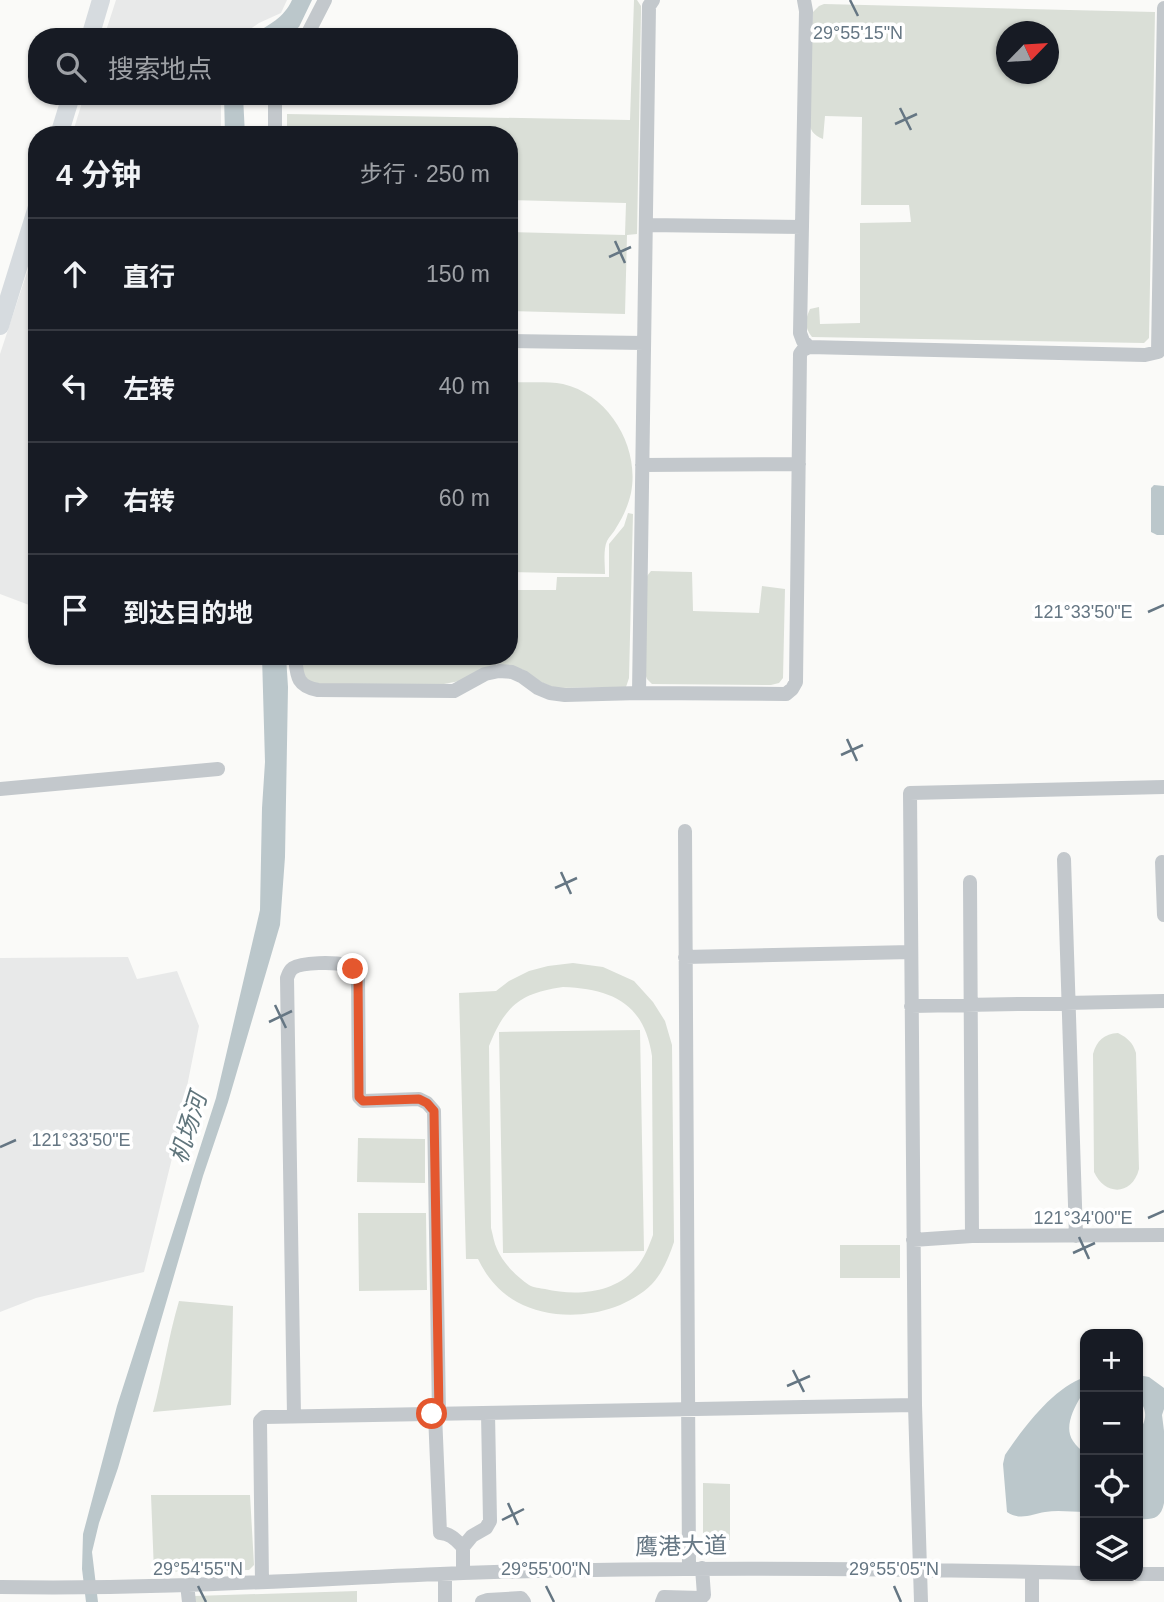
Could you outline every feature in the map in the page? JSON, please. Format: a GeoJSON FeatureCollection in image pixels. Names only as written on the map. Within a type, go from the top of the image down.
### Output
{"type":"FeatureCollection","features":[{"type":"Feature","properties":{"kind":"main road"},"geometry":{"type":"LineString","coordinates":[[93,28],[101,0]]}},
{"type":"Feature","properties":{"kind":"main road"},"geometry":{"type":"LineString","coordinates":[[62,126],[68,105]]}},
{"type":"Feature","properties":{"kind":"main road"},"geometry":{"type":"LineString","coordinates":[[0,326],[28,236]]}},
{"type":"Feature","properties":{"kind":"street"},"geometry":{"type":"LineString","coordinates":[[311,28],[325,0]]}},
{"type":"Feature","properties":{"kind":"street"},"geometry":{"type":"LineString","coordinates":[[639,693],[649,6],[653,0]]}},
{"type":"Feature","properties":{"kind":"street"},"geometry":{"type":"LineString","coordinates":[[804,0],[806,11],[800,333],[809,347]]}},
{"type":"Feature","properties":{"kind":"street"},"geometry":{"type":"LineString","coordinates":[[296,665],[297,676],[303,685],[318,690],[454,691],[485,674],[499,671],[512,672],[538,688],[565,695],[786,694],[796,682],[800,354],[803,350],[809,347],[1144,355],[1158,352],[1164,8]]}},
{"type":"Feature","properties":{"kind":"street"},"geometry":{"type":"LineString","coordinates":[[275,105],[275,126]]}},
{"type":"Feature","properties":{"kind":"street"},"geometry":{"type":"LineString","coordinates":[[646,225],[802,227]]}},
{"type":"Feature","properties":{"kind":"street"},"geometry":{"type":"LineString","coordinates":[[518,341],[644,343]]}},
{"type":"Feature","properties":{"kind":"street"},"geometry":{"type":"LineString","coordinates":[[642,465],[799,464]]}},
{"type":"Feature","properties":{"kind":"street"},"geometry":{"type":"LineString","coordinates":[[0,789],[218,769]]}},
{"type":"Feature","properties":{"kind":"street"},"geometry":{"type":"LineString","coordinates":[[921,1602],[915,1405],[910,793],[1164,787]]}},
{"type":"Feature","properties":{"kind":"street"},"geometry":{"type":"LineString","coordinates":[[662,1602],[664,1597],[701,1598],[704,1595],[696,1568],[689,1409],[685,831]]}},
{"type":"Feature","properties":{"kind":"street"},"geometry":{"type":"LineString","coordinates":[[1065,859],[1076,1236]]}},
{"type":"Feature","properties":{"kind":"street"},"geometry":{"type":"LineString","coordinates":[[1163,862],[1164,915]]}},
{"type":"Feature","properties":{"kind":"street"},"geometry":{"type":"LineString","coordinates":[[970,882],[972,1237]]}},
{"type":"Feature","properties":{"kind":"street"},"geometry":{"type":"LineString","coordinates":[[685,957],[911,952]]}},
{"type":"Feature","properties":{"kind":"street"},"geometry":{"type":"LineString","coordinates":[[294,1416],[287,978],[295,966],[343,964],[353,969],[358,976],[359,1097],[363,1101],[419,1099],[434,1111],[440,1533],[454,1537],[463,1547]]}},
{"type":"Feature","properties":{"kind":"street"},"geometry":{"type":"LineString","coordinates":[[912,1006],[1164,1001]]}},
{"type":"Feature","properties":{"kind":"street"},"geometry":{"type":"LineString","coordinates":[[914,1240],[1164,1235]]}},
{"type":"Feature","properties":{"kind":"street"},"geometry":{"type":"LineString","coordinates":[[262,1581],[260,1421],[264,1417],[915,1405]]}},
{"type":"Feature","properties":{"kind":"street"},"geometry":{"type":"LineString","coordinates":[[463,1573],[463,1547],[472,1536],[486,1528],[490,1521],[488,1413]]}},
{"type":"Feature","properties":{"kind":"street","name":"鹰港大道"},"geometry":{"type":"LineString","coordinates":[[0,1587],[75,1588],[463,1573],[696,1568],[1080,1573]]}},
{"type":"Feature","properties":{"kind":"street"},"geometry":{"type":"LineString","coordinates":[[1032,1572],[1032,1602]]}},
{"type":"Feature","properties":{"kind":"street"},"geometry":{"type":"LineString","coordinates":[[445,1574],[445,1602]]}},
{"type":"Feature","properties":{"kind":"street"},"geometry":{"type":"LineString","coordinates":[[1143,1574],[1164,1574]]}},
{"type":"Feature","properties":{"kind":"street"},"geometry":{"type":"LineString","coordinates":[[187,1584],[189,1602]]}},
{"type":"Feature","properties":{"kind":"street"},"geometry":{"type":"LineString","coordinates":[[482,1602],[521,1598],[524,1602]]}},
{"type":"Feature","properties":{"kind":"shaded area"},"geometry":{"type":"Polygon","coordinates":[[[116,0],[287,0],[281,13],[252,28],[107,28],[116,0]]]}},
{"type":"Feature","properties":{"kind":"shaded area"},"geometry":{"type":"Polygon","coordinates":[[[292,0],[312,0],[298,28],[265,28],[279,18],[292,0]]]}},
{"type":"Feature","properties":{"kind":"shaded area"},"geometry":{"type":"Polygon","coordinates":[[[634,0],[637,0],[641,6],[637,234],[627,235],[625,314],[518,311],[518,232],[625,235],[626,203],[518,200],[518,126],[287,126],[287,114],[630,120],[634,0]]]}},
{"type":"Feature","properties":{"kind":"shaded area"},"geometry":{"type":"Polygon","coordinates":[[[824,4],[1155,12],[1149,338],[1144,343],[812,337],[806,323],[810,309],[819,307],[820,324],[860,323],[860,223],[911,222],[909,205],[861,205],[862,117],[825,116],[823,139],[811,129],[808,119],[813,12],[824,4]]]}},
{"type":"Feature","properties":{"kind":"shaded area"},"geometry":{"type":"Polygon","coordinates":[[[81,105],[221,105],[221,126],[75,126],[81,105]]]}},
{"type":"Feature","properties":{"kind":"shaded area"},"geometry":{"type":"Polygon","coordinates":[[[224,105],[243,105],[245,126],[225,126],[224,105]]]}},
{"type":"Feature","properties":{"kind":"shaded area"},"geometry":{"type":"Polygon","coordinates":[[[28,269],[28,605],[0,594],[0,354],[28,269]]]}},
{"type":"Feature","properties":{"kind":"shaded area"},"geometry":{"type":"Polygon","coordinates":[[[518,382],[557,383],[580,390],[608,411],[626,442],[633,476],[631,493],[621,520],[606,545],[605,574],[518,572],[518,382]]]}},
{"type":"Feature","properties":{"kind":"shaded area"},"geometry":{"type":"Polygon","coordinates":[[[1154,485],[1164,486],[1164,535],[1151,532],[1151,488],[1154,485]]]}},
{"type":"Feature","properties":{"kind":"shaded area"},"geometry":{"type":"Polygon","coordinates":[[[628,513],[633,514],[629,678],[626,687],[555,688],[522,669],[444,684],[311,684],[304,676],[302,665],[518,665],[518,590],[556,590],[557,577],[609,577],[609,544],[624,526],[628,513]]]}},
{"type":"Feature","properties":{"kind":"shaded area"},"geometry":{"type":"Polygon","coordinates":[[[651,571],[692,572],[693,611],[759,613],[762,586],[785,589],[783,678],[779,683],[652,684],[644,671],[647,576],[651,571]]]}},
{"type":"Feature","properties":{"kind":"shaded area"},"geometry":{"type":"Polygon","coordinates":[[[262,665],[287,665],[285,857],[280,925],[118,1468],[99,1523],[92,1552],[98,1602],[86,1602],[82,1569],[83,1534],[117,1406],[216,1098],[260,910],[265,762],[262,665]]]}},
{"type":"Feature","properties":{"kind":"shaded area"},"geometry":{"type":"Polygon","coordinates":[[[128,957],[137,979],[177,971],[199,1026],[176,1142],[144,1272],[36,1298],[0,1312],[0,958],[128,957]]]}},
{"type":"Feature","properties":{"kind":"shaded area"},"geometry":{"type":"Polygon","coordinates":[[[573,963],[603,967],[634,981],[653,1002],[665,1021],[672,1045],[674,1242],[665,1264],[652,1284],[623,1304],[587,1314],[550,1313],[517,1302],[494,1283],[478,1259],[466,1259],[459,993],[496,991],[529,971],[573,963]],[[563,987],[525,998],[508,1011],[489,1046],[491,1228],[495,1244],[506,1264],[529,1285],[569,1292],[594,1291],[627,1277],[641,1261],[653,1235],[652,1056],[648,1038],[642,1023],[623,1002],[581,988],[563,987]]]}},
{"type":"Feature","properties":{"kind":"shaded area"},"geometry":{"type":"Polygon","coordinates":[[[640,1030],[644,1251],[503,1253],[499,1032],[640,1030]]]}},
{"type":"Feature","properties":{"kind":"shaded area"},"geometry":{"type":"Polygon","coordinates":[[[1118,1033],[1130,1041],[1136,1053],[1139,1169],[1131,1184],[1118,1190],[1105,1185],[1094,1172],[1093,1054],[1102,1039],[1118,1033]]]}},
{"type":"Feature","properties":{"kind":"shaded area"},"geometry":{"type":"Polygon","coordinates":[[[358,1138],[425,1139],[425,1183],[357,1182],[358,1138]]]}},
{"type":"Feature","properties":{"kind":"shaded area"},"geometry":{"type":"Polygon","coordinates":[[[358,1213],[426,1213],[427,1290],[359,1291],[358,1213]]]}},
{"type":"Feature","properties":{"kind":"shaded area"},"geometry":{"type":"Polygon","coordinates":[[[840,1245],[900,1245],[900,1278],[840,1278],[840,1245]]]}},
{"type":"Feature","properties":{"kind":"shaded area"},"geometry":{"type":"Polygon","coordinates":[[[179,1301],[233,1306],[231,1405],[153,1412],[179,1301]]]}},
{"type":"Feature","properties":{"kind":"shaded area"},"geometry":{"type":"Polygon","coordinates":[[[1143,1376],[1164,1388],[1164,1503],[1158,1515],[1148,1519],[1143,1519],[1143,1376]]]}},
{"type":"Feature","properties":{"kind":"shaded area"},"geometry":{"type":"Polygon","coordinates":[[[1080,1379],[1080,1398],[1070,1419],[1069,1430],[1074,1443],[1080,1449],[1080,1512],[1050,1511],[1012,1515],[1007,1512],[1003,1464],[1005,1455],[1030,1421],[1051,1399],[1080,1379]]]}},
{"type":"Feature","properties":{"kind":"shaded area"},"geometry":{"type":"Polygon","coordinates":[[[703,1483],[730,1484],[730,1540],[703,1540],[703,1483]]]}},
{"type":"Feature","properties":{"kind":"shaded area"},"geometry":{"type":"Polygon","coordinates":[[[151,1495],[250,1495],[254,1565],[249,1570],[154,1572],[151,1495]]]}},
{"type":"Feature","properties":{"kind":"shaded area"},"geometry":{"type":"Polygon","coordinates":[[[357,1591],[357,1602],[194,1602],[194,1596],[357,1591]]]}},
{"type":"Feature","properties":{"kind":"route"},"geometry":{"type":"LineString","coordinates":[[353,969],[358,976],[359,1097],[363,1101],[419,1099],[434,1111],[439,1414],[432,1414]]}},
{"type":"Feature","properties":{"kind":"water label","name":"机场河"},"geometry":{"type":"Point","coordinates":[188,1128]}}]}
